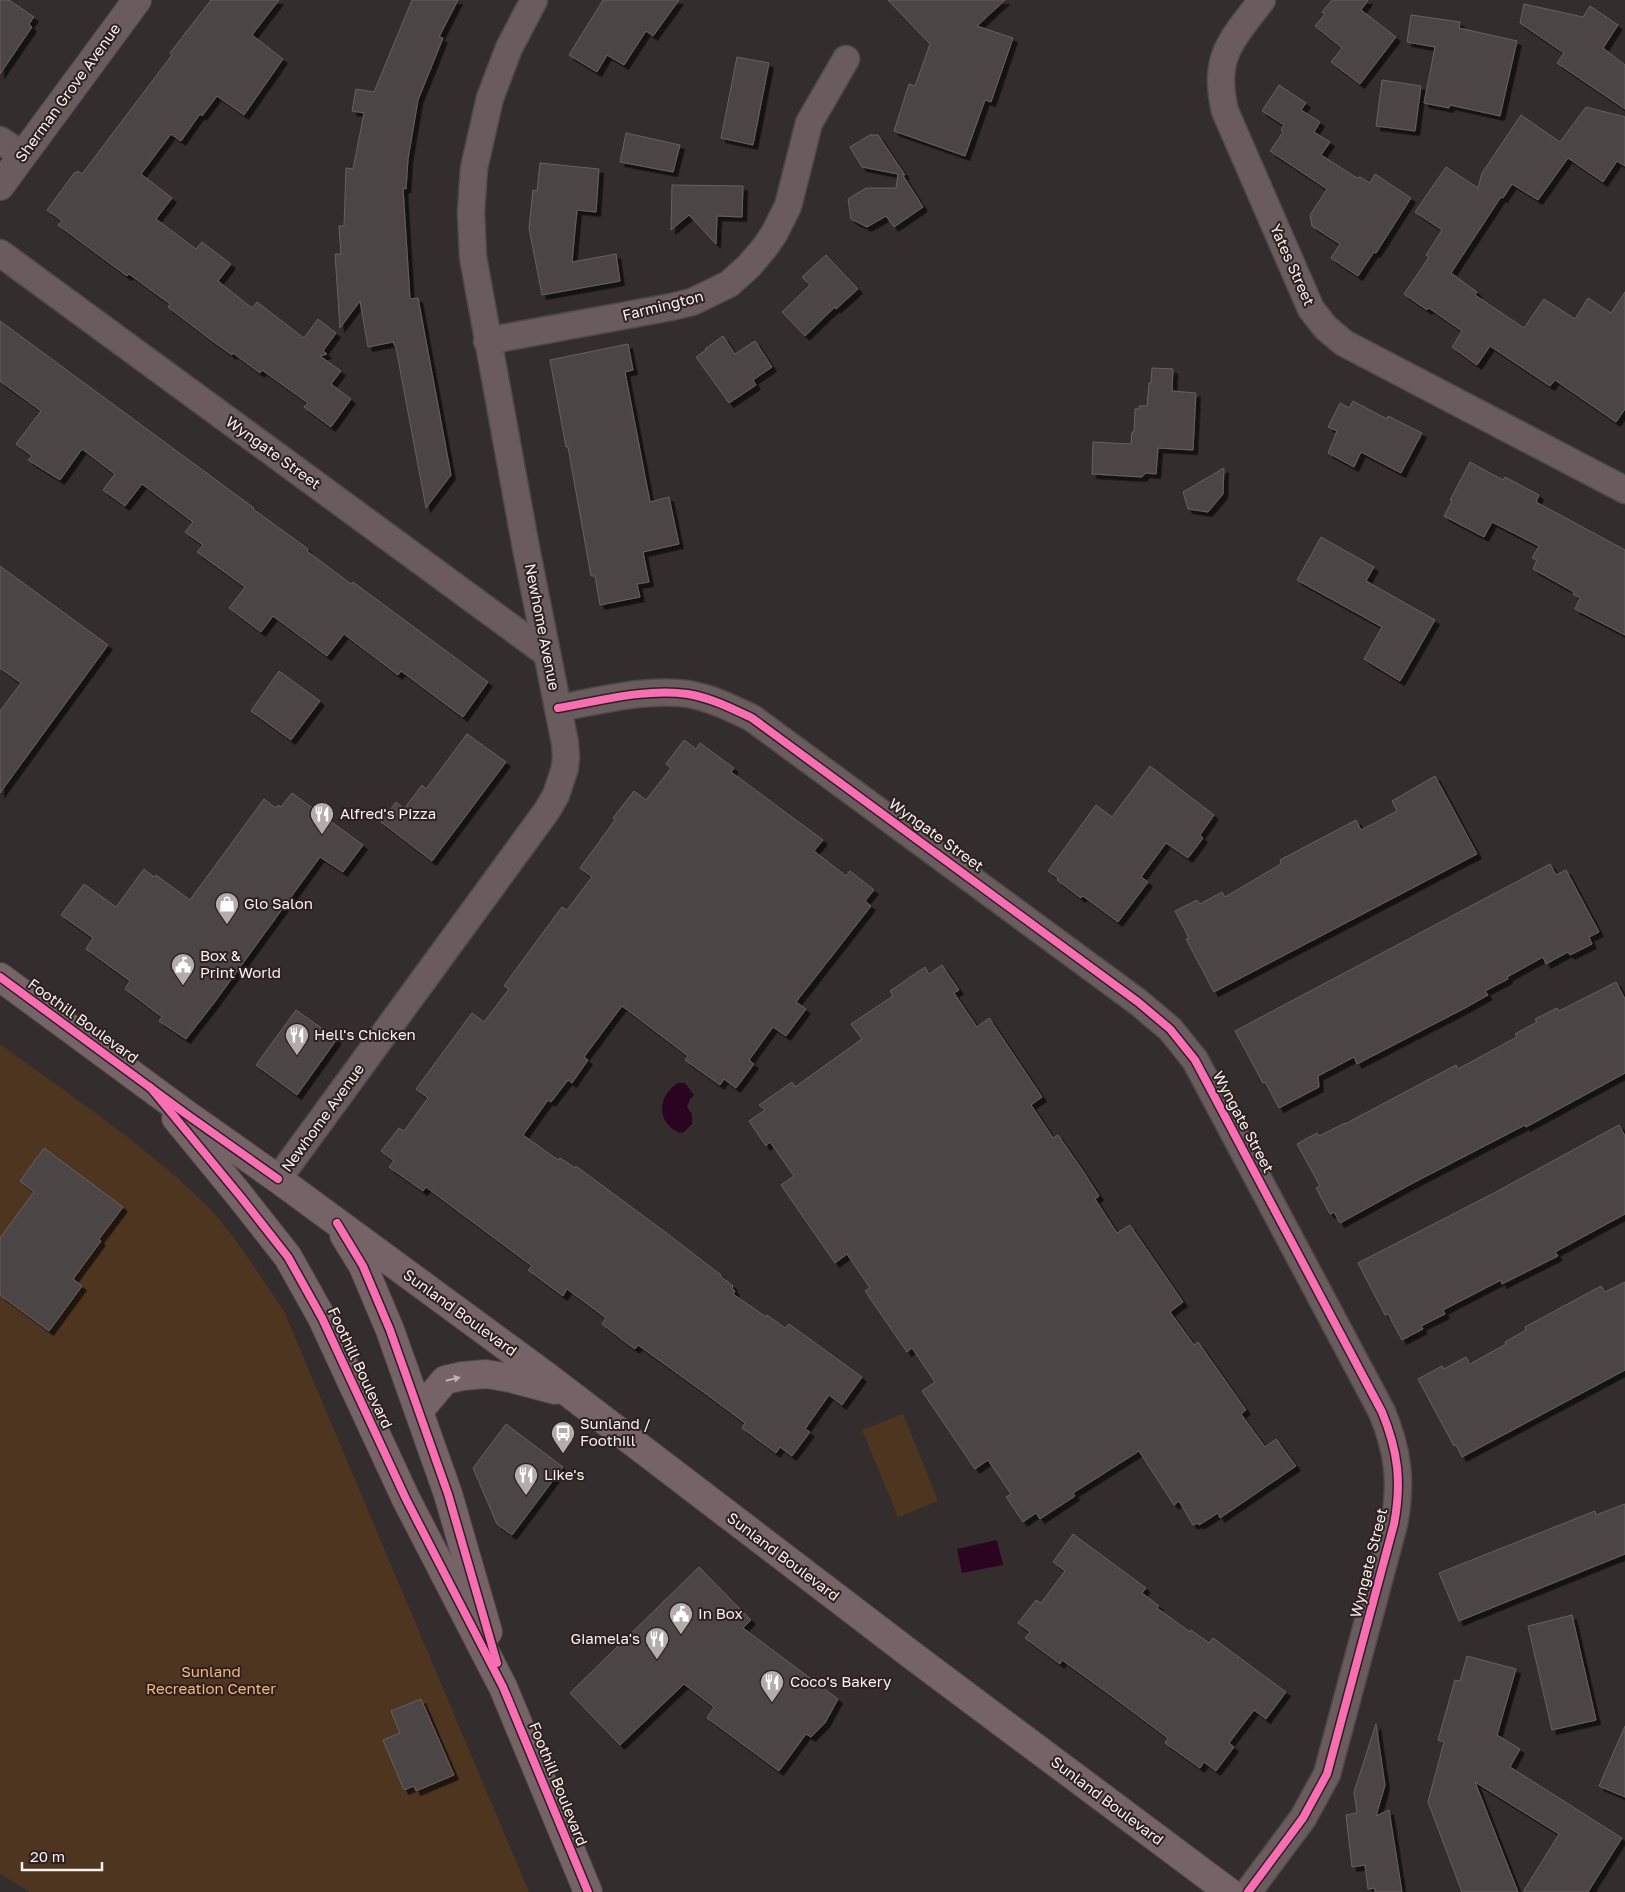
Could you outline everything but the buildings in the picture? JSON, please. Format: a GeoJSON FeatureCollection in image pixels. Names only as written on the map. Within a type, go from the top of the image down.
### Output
{"type":"FeatureCollection","features":[{"type":"Feature","properties":{"kind":"main road","name":"Foothill Boulevard"},"geometry":{"type":"LineString","coordinates":[[0,977],[336,1223],[364,1266],[381,1306],[448,1494],[504,1687]]}},
{"type":"Feature","properties":{"kind":"main road","name":"Foothill Boulevard"},"geometry":{"type":"LineString","coordinates":[[150,1087],[240,1196],[288,1258],[322,1318],[406,1499],[504,1687],[588,1892]]}},
{"type":"Feature","properties":{"kind":"main road","name":"Sunland Boulevard"},"geometry":{"type":"LineString","coordinates":[[336,1223],[569,1393],[909,1653],[1229,1892]]}},
{"type":"Feature","properties":{"kind":"main road"},"geometry":{"type":"LineString","coordinates":[[419,1411],[445,1380],[463,1376],[486,1374],[569,1393]]}},
{"type":"Feature","properties":{"kind":"street","name":"Sherman Grove Avenue"},"geometry":{"type":"LineString","coordinates":[[0,186],[137,0]]}},
{"type":"Feature","properties":{"kind":"street","name":"Newhome Avenue"},"geometry":{"type":"LineString","coordinates":[[278,1179],[546,812],[561,782],[566,757],[487,341],[473,257],[471,212],[474,168],[490,98],[509,48],[534,0]]}},
{"type":"Feature","properties":{"kind":"street","name":"Yates Street"},"geometry":{"type":"LineString","coordinates":[[1262,0],[1231,42],[1222,64],[1220,77],[1221,95],[1225,111],[1311,309],[1326,328],[1344,343],[1625,490]]}},
{"type":"Feature","properties":{"kind":"street","name":"Farmington"},"geometry":{"type":"LineString","coordinates":[[487,341],[671,307],[692,302],[729,284],[749,266],[774,234],[788,206],[809,123],[846,59]]}},
{"type":"Feature","properties":{"kind":"street"},"geometry":{"type":"LineString","coordinates":[[0,140],[22,155]]}},
{"type":"Feature","properties":{"kind":"street","name":"Wyngate Street"},"geometry":{"type":"LineString","coordinates":[[0,253],[546,653]]}},
{"type":"Feature","properties":{"kind":"street","name":"Wyngate Street"},"geometry":{"type":"LineString","coordinates":[[558,708],[637,695],[675,693],[721,703],[752,718],[1138,1002],[1170,1029],[1194,1060],[1382,1412],[1389,1430],[1399,1474],[1398,1506],[1394,1524],[1327,1774],[1303,1818],[1248,1892]]}},
{"type":"Feature","properties":{"kind":"green space","name":"Sunland Recreation Center"},"geometry":{"type":"Polygon","coordinates":[[[0,1044],[127,1136],[198,1197],[233,1236],[283,1309],[529,1892],[30,1892],[0,1874],[0,1044]]]}},
{"type":"Feature","properties":{"kind":"green space"},"geometry":{"type":"Polygon","coordinates":[[[903,1414],[938,1501],[898,1517],[862,1430],[903,1414]]]}},
{"type":"Feature","properties":{"kind":"shaded area"},"geometry":{"type":"Polygon","coordinates":[[[678,1083],[685,1083],[694,1095],[687,1107],[692,1114],[692,1124],[684,1132],[680,1133],[672,1129],[667,1123],[662,1109],[666,1095],[678,1083]]]}},
{"type":"Feature","properties":{"kind":"shaded area"},"geometry":{"type":"Polygon","coordinates":[[[997,1540],[1003,1565],[962,1573],[957,1549],[997,1540]]]}},
{"type":"Feature","properties":{"kind":"cycle path"},"geometry":{"type":"LineString","coordinates":[[558,708],[623,696],[672,693],[705,698],[752,718],[1138,1002],[1170,1029],[1195,1060],[1382,1412],[1392,1440],[1398,1480],[1394,1524],[1327,1774],[1303,1818],[1248,1892]]}},
{"type":"Feature","properties":{"kind":"cycle path"},"geometry":{"type":"LineString","coordinates":[[0,977],[278,1179]]}},
{"type":"Feature","properties":{"kind":"cycle path"},"geometry":{"type":"LineString","coordinates":[[150,1087],[288,1257],[322,1318],[406,1499],[503,1687],[588,1892]]}},
{"type":"Feature","properties":{"kind":"cycle path"},"geometry":{"type":"LineString","coordinates":[[337,1223],[363,1266],[390,1330],[448,1494],[497,1663]]}},
{"type":"Feature","properties":{"kind":"place","name":"Alfred's Pizza"},"geometry":{"type":"Point","coordinates":[322,835]}},
{"type":"Feature","properties":{"kind":"place","name":"Glo Salon"},"geometry":{"type":"Point","coordinates":[227,925]}},
{"type":"Feature","properties":{"kind":"place","name":"Box & Print World"},"geometry":{"type":"Point","coordinates":[183,986]}},
{"type":"Feature","properties":{"kind":"place","name":"Hell's Chicken"},"geometry":{"type":"Point","coordinates":[297,1056]}},
{"type":"Feature","properties":{"kind":"place","name":"Sunland / Foothill"},"geometry":{"type":"Point","coordinates":[563,1454]}},
{"type":"Feature","properties":{"kind":"place","name":"Like's"},"geometry":{"type":"Point","coordinates":[526,1496]}},
{"type":"Feature","properties":{"kind":"place","name":"In Box"},"geometry":{"type":"Point","coordinates":[681,1635]}},
{"type":"Feature","properties":{"kind":"place","name":"Giamela's"},"geometry":{"type":"Point","coordinates":[657,1660]}},
{"type":"Feature","properties":{"kind":"place","name":"Coco's Bakery"},"geometry":{"type":"Point","coordinates":[772,1703]}}]}
